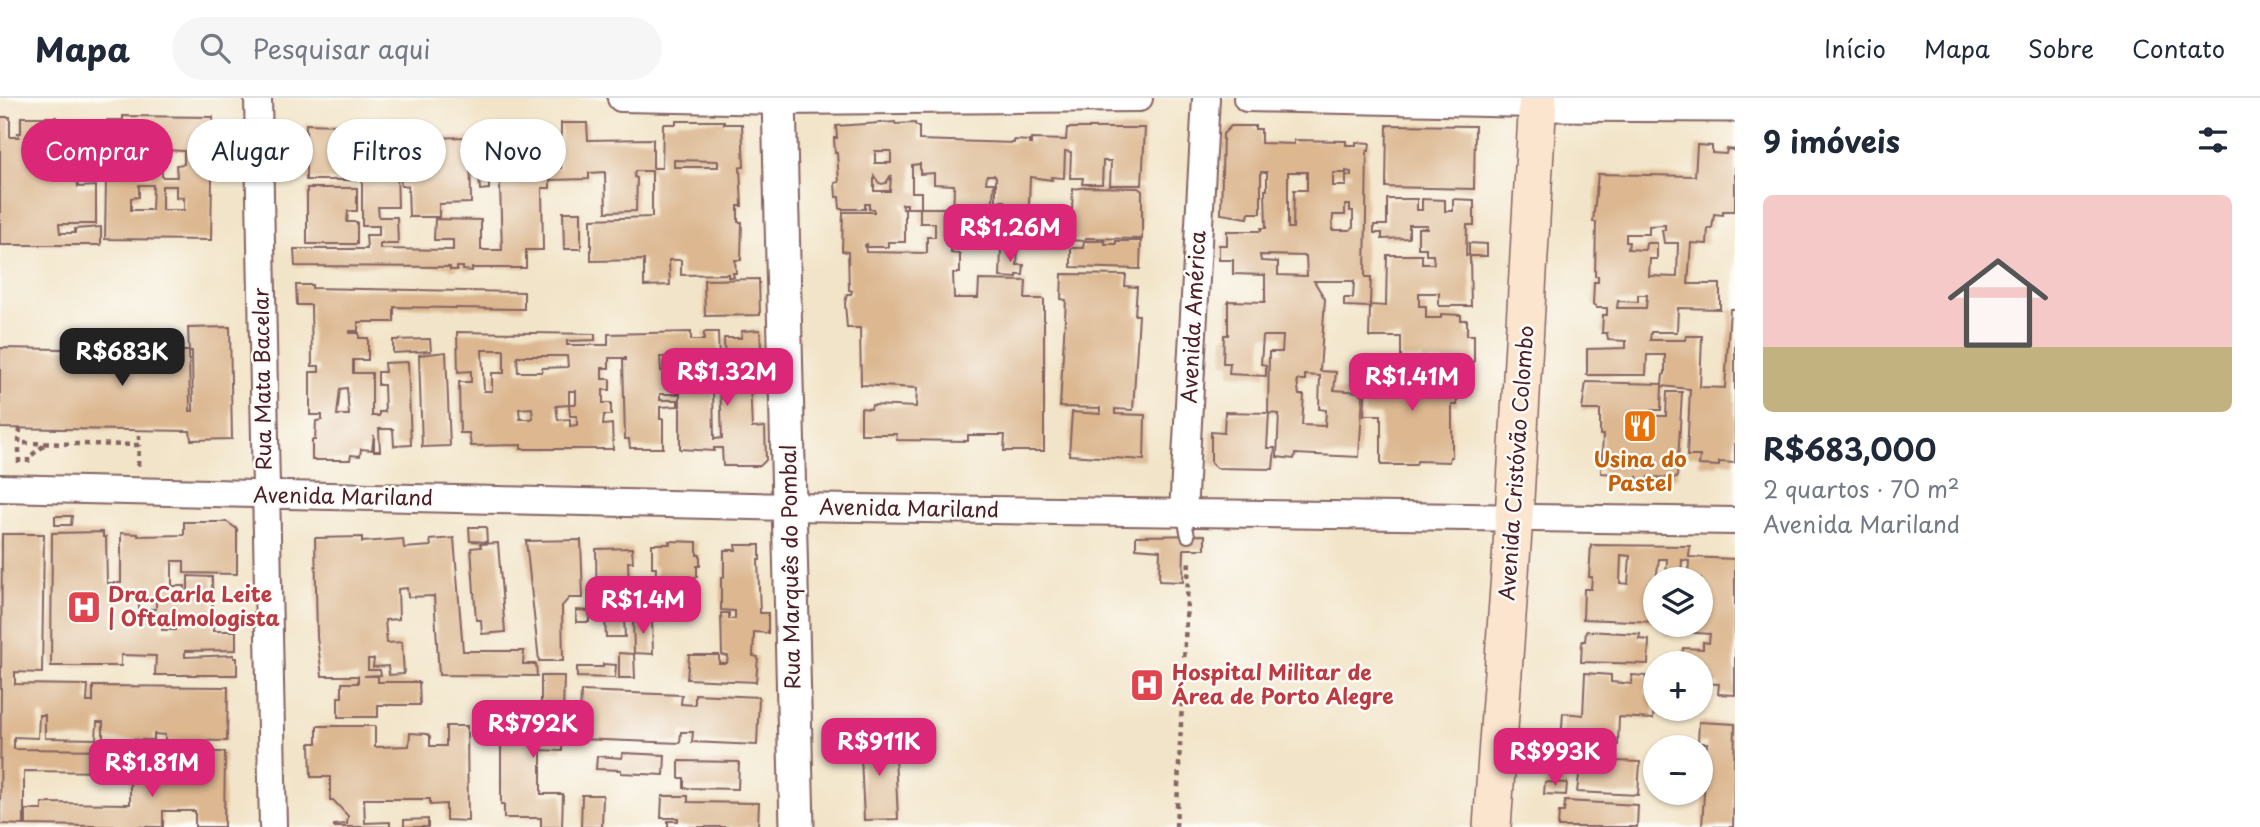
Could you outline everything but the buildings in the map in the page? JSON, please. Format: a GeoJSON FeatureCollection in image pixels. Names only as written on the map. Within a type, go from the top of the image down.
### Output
{"type":"FeatureCollection","features":[{"type":"Feature","properties":{"kind":"main road","name":"Avenida Cristóvão Colombo"},"geometry":{"type":"LineString","coordinates":[[1492,827],[1514,517],[1538,101]]}},
{"type":"Feature","properties":{"kind":"street","name":"Rua Mata Bacelar"},"geometry":{"type":"LineString","coordinates":[[258,98],[273,827]]}},
{"type":"Feature","properties":{"kind":"street"},"geometry":{"type":"LineString","coordinates":[[621,98],[1139,98]]}},
{"type":"Feature","properties":{"kind":"street","name":"Avenida América"},"geometry":{"type":"LineString","coordinates":[[1186,524],[1206,98]]}},
{"type":"Feature","properties":{"kind":"street"},"geometry":{"type":"LineString","coordinates":[[1247,98],[1735,105]]}},
{"type":"Feature","properties":{"kind":"street","name":"Rua Marquês do Pombal"},"geometry":{"type":"LineString","coordinates":[[779,99],[797,827]]}},
{"type":"Feature","properties":{"kind":"street","name":"Avenida Mariland"},"geometry":{"type":"LineString","coordinates":[[0,488],[790,507],[1186,524],[1514,517],[1735,521]]}},
{"type":"Feature","properties":{"kind":"path"},"geometry":{"type":"LineString","coordinates":[[19,458],[20,428]]}},
{"type":"Feature","properties":{"kind":"path"},"geometry":{"type":"LineString","coordinates":[[139,430],[139,460]]}},
{"type":"Feature","properties":{"kind":"path"},"geometry":{"type":"LineString","coordinates":[[19,443],[139,445]]}},
{"type":"Feature","properties":{"kind":"path"},"geometry":{"type":"LineString","coordinates":[[1176,827],[1189,559]]}},
{"type":"Feature","properties":{"kind":"place","name":"Usina do Pastel"},"geometry":{"type":"Point","coordinates":[1640,426]}},
{"type":"Feature","properties":{"kind":"place","name":"Dra.Carla Leite | Oftalmologista"},"geometry":{"type":"Point","coordinates":[84,607]}},
{"type":"Feature","properties":{"kind":"place","name":"Hospital Militar de Área de Porto Alegre"},"geometry":{"type":"Point","coordinates":[1147,685]}}]}
